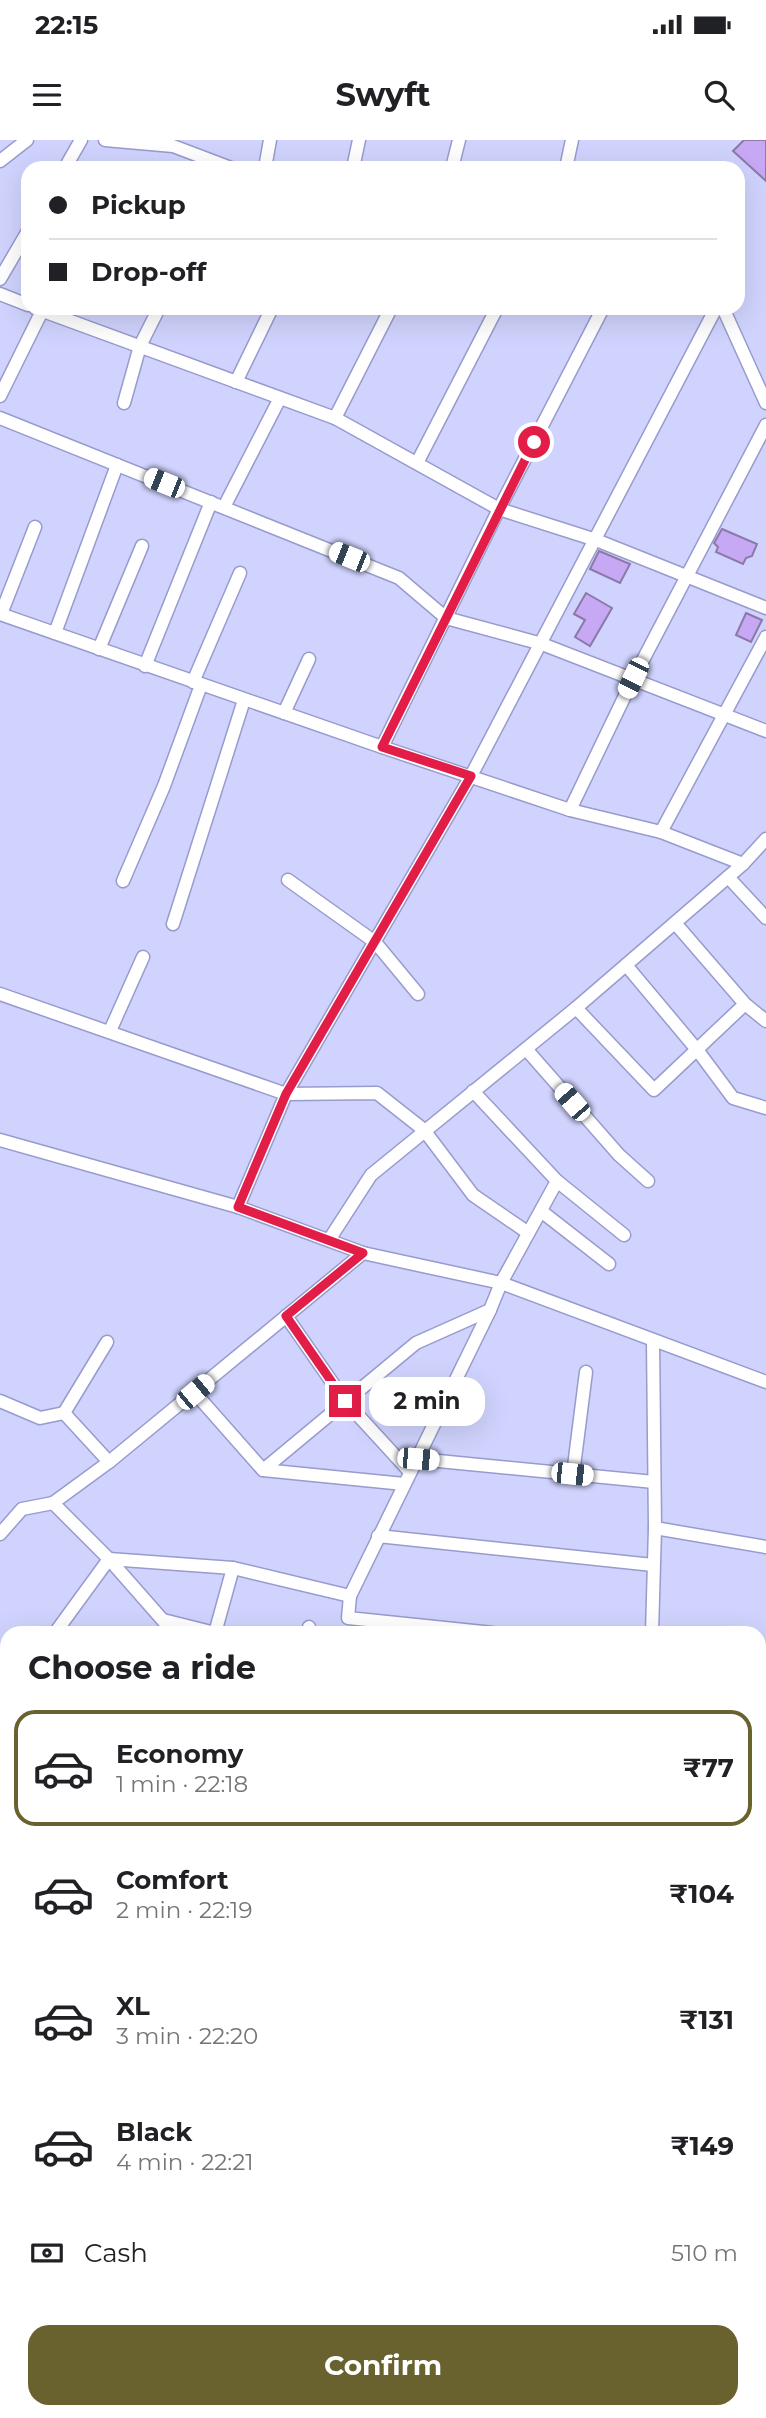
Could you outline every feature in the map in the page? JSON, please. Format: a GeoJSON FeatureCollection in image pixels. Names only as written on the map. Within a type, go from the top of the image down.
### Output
{"type":"FeatureCollection","features":[{"type":"Feature","properties":{"kind":"street"},"geometry":{"type":"LineString","coordinates":[[0,160],[27,140]]}},
{"type":"Feature","properties":{"kind":"street"},"geometry":{"type":"LineString","coordinates":[[69,161],[81,140]]}},
{"type":"Feature","properties":{"kind":"street"},"geometry":{"type":"LineString","coordinates":[[104,140],[175,143],[214,161]]}},
{"type":"Feature","properties":{"kind":"street"},"geometry":{"type":"LineString","coordinates":[[266,161],[270,140]]}},
{"type":"Feature","properties":{"kind":"street"},"geometry":{"type":"LineString","coordinates":[[354,161],[359,140]]}},
{"type":"Feature","properties":{"kind":"street"},"geometry":{"type":"LineString","coordinates":[[454,161],[459,140]]}},
{"type":"Feature","properties":{"kind":"street"},"geometry":{"type":"LineString","coordinates":[[567,161],[572,140]]}},
{"type":"Feature","properties":{"kind":"street"},"geometry":{"type":"LineString","coordinates":[[0,279],[21,243]]}},
{"type":"Feature","properties":{"kind":"street"},"geometry":{"type":"LineString","coordinates":[[0,294],[21,302]]}},
{"type":"Feature","properties":{"kind":"street"},"geometry":{"type":"LineString","coordinates":[[0,396],[35,315]]}},
{"type":"Feature","properties":{"kind":"street"},"geometry":{"type":"LineString","coordinates":[[55,315],[335,418],[418,461],[499,509],[596,540],[766,608]]}},
{"type":"Feature","properties":{"kind":"street"},"geometry":{"type":"LineString","coordinates":[[124,403],[140,346],[156,315]]}},
{"type":"Feature","properties":{"kind":"street"},"geometry":{"type":"LineString","coordinates":[[236,382],[269,315]]}},
{"type":"Feature","properties":{"kind":"street"},"geometry":{"type":"LineString","coordinates":[[335,418],[387,315]]}},
{"type":"Feature","properties":{"kind":"street"},"geometry":{"type":"LineString","coordinates":[[418,461],[493,315]]}},
{"type":"Feature","properties":{"kind":"street"},"geometry":{"type":"LineString","coordinates":[[382,747],[499,509],[599,315]]}},
{"type":"Feature","properties":{"kind":"street"},"geometry":{"type":"LineString","coordinates":[[238,1207],[286,1094],[471,776],[712,315]]}},
{"type":"Feature","properties":{"kind":"street"},"geometry":{"type":"LineString","coordinates":[[726,315],[766,403]]}},
{"type":"Feature","properties":{"kind":"street"},"geometry":{"type":"LineString","coordinates":[[224,507],[280,398]]}},
{"type":"Feature","properties":{"kind":"street"},"geometry":{"type":"LineString","coordinates":[[0,418],[398,578],[446,618],[542,644],[766,731]]}},
{"type":"Feature","properties":{"kind":"street"},"geometry":{"type":"LineString","coordinates":[[570,810],[633,678],[766,425]]}},
{"type":"Feature","properties":{"kind":"street"},"geometry":{"type":"LineString","coordinates":[[55,633],[117,464]]}},
{"type":"Feature","properties":{"kind":"street"},"geometry":{"type":"LineString","coordinates":[[145,666],[211,502]]}},
{"type":"Feature","properties":{"kind":"street"},"geometry":{"type":"LineString","coordinates":[[35,527],[1,614],[382,747],[570,810],[661,832],[743,863]]}},
{"type":"Feature","properties":{"kind":"street"},"geometry":{"type":"LineString","coordinates":[[99,649],[142,546]]}},
{"type":"Feature","properties":{"kind":"street"},"geometry":{"type":"LineString","coordinates":[[123,881],[164,786],[197,684],[240,573]]}},
{"type":"Feature","properties":{"kind":"street"},"geometry":{"type":"LineString","coordinates":[[661,832],[766,637]]}},
{"type":"Feature","properties":{"kind":"street"},"geometry":{"type":"LineString","coordinates":[[284,713],[309,659]]}},
{"type":"Feature","properties":{"kind":"street"},"geometry":{"type":"LineString","coordinates":[[173,924],[244,700]]}},
{"type":"Feature","properties":{"kind":"street"},"geometry":{"type":"LineString","coordinates":[[329,1240],[371,1175],[576,1008],[728,877],[766,839]]}},
{"type":"Feature","properties":{"kind":"street"},"geometry":{"type":"LineString","coordinates":[[728,877],[766,918]]}},
{"type":"Feature","properties":{"kind":"street"},"geometry":{"type":"LineString","coordinates":[[288,880],[375,942],[418,994]]}},
{"type":"Feature","properties":{"kind":"street"},"geometry":{"type":"LineString","coordinates":[[675,923],[745,1003],[766,1021]]}},
{"type":"Feature","properties":{"kind":"street"},"geometry":{"type":"LineString","coordinates":[[110,1031],[143,957]]}},
{"type":"Feature","properties":{"kind":"street"},"geometry":{"type":"LineString","coordinates":[[626,965],[698,1051],[733,1098],[766,1108]]}},
{"type":"Feature","properties":{"kind":"street"},"geometry":{"type":"LineString","coordinates":[[0,994],[286,1094],[377,1093],[424,1130],[473,1195],[527,1232]]}},
{"type":"Feature","properties":{"kind":"street"},"geometry":{"type":"LineString","coordinates":[[576,1008],[654,1090],[698,1051],[745,1003]]}},
{"type":"Feature","properties":{"kind":"street"},"geometry":{"type":"LineString","coordinates":[[526,1049],[619,1155],[648,1181]]}},
{"type":"Feature","properties":{"kind":"street"},"geometry":{"type":"LineString","coordinates":[[473,1091],[557,1181],[624,1235]]}},
{"type":"Feature","properties":{"kind":"street"},"geometry":{"type":"LineString","coordinates":[[0,1140],[238,1207],[363,1253],[501,1283],[766,1382]]}},
{"type":"Feature","properties":{"kind":"street"},"geometry":{"type":"LineString","coordinates":[[425,1626],[348,1618],[350,1596],[491,1310],[501,1283],[557,1181]]}},
{"type":"Feature","properties":{"kind":"street"},"geometry":{"type":"LineString","coordinates":[[541,1211],[610,1264]]}},
{"type":"Feature","properties":{"kind":"street"},"geometry":{"type":"LineString","coordinates":[[0,1534],[22,1509],[53,1503],[109,1462],[363,1253]]}},
{"type":"Feature","properties":{"kind":"street"},"geometry":{"type":"LineString","coordinates":[[262,1470],[416,1343],[491,1310]]}},
{"type":"Feature","properties":{"kind":"street"},"geometry":{"type":"LineString","coordinates":[[286,1316],[345,1401],[407,1478]]}},
{"type":"Feature","properties":{"kind":"street"},"geometry":{"type":"LineString","coordinates":[[652,1626],[655,1528],[653,1340]]}},
{"type":"Feature","properties":{"kind":"street"},"geometry":{"type":"LineString","coordinates":[[0,1401],[40,1418],[64,1413],[107,1342]]}},
{"type":"Feature","properties":{"kind":"street"},"geometry":{"type":"LineString","coordinates":[[572,1474],[586,1372]]}},
{"type":"Feature","properties":{"kind":"street"},"geometry":{"type":"LineString","coordinates":[[195,1392],[262,1470],[407,1478]]}},
{"type":"Feature","properties":{"kind":"street"},"geometry":{"type":"LineString","coordinates":[[64,1413],[109,1462]]}},
{"type":"Feature","properties":{"kind":"street"},"geometry":{"type":"LineString","coordinates":[[418,1459],[654,1482]]}},
{"type":"Feature","properties":{"kind":"street"},"geometry":{"type":"LineString","coordinates":[[53,1503],[109,1559],[168,1626]]}},
{"type":"Feature","properties":{"kind":"street"},"geometry":{"type":"LineString","coordinates":[[655,1528],[766,1547]]}},
{"type":"Feature","properties":{"kind":"street"},"geometry":{"type":"LineString","coordinates":[[379,1536],[653,1565]]}},
{"type":"Feature","properties":{"kind":"street"},"geometry":{"type":"LineString","coordinates":[[109,1559],[233,1568],[350,1596]]}},
{"type":"Feature","properties":{"kind":"street"},"geometry":{"type":"LineString","coordinates":[[60,1626],[109,1559]]}},
{"type":"Feature","properties":{"kind":"street"},"geometry":{"type":"LineString","coordinates":[[217,1626],[233,1568]]}},
{"type":"Feature","properties":{"kind":"street"},"geometry":{"type":"LineString","coordinates":[[163,1620],[187,1626]]}},
{"type":"Feature","properties":{"kind":"building"},"geometry":{"type":"Polygon","coordinates":[[[744,140],[766,140],[766,181],[745,161],[733,151],[744,140]]]}},
{"type":"Feature","properties":{"kind":"building"},"geometry":{"type":"Polygon","coordinates":[[[722,529],[757,544],[752,556],[746,558],[743,564],[716,552],[718,547],[714,543],[722,529]]]}},
{"type":"Feature","properties":{"kind":"building"},"geometry":{"type":"Polygon","coordinates":[[[599,551],[630,564],[620,583],[590,569],[599,551]]]}},
{"type":"Feature","properties":{"kind":"building"},"geometry":{"type":"Polygon","coordinates":[[[586,593],[612,608],[590,646],[575,637],[585,620],[574,614],[586,593]]]}},
{"type":"Feature","properties":{"kind":"building"},"geometry":{"type":"Polygon","coordinates":[[[746,613],[762,620],[751,642],[736,635],[746,613]]]}},
{"type":"Feature","properties":{"kind":"route"},"geometry":{"type":"LineString","coordinates":[[345,1401],[286,1316],[363,1253],[238,1207],[286,1094],[471,776],[382,747],[534,442]]}}]}
